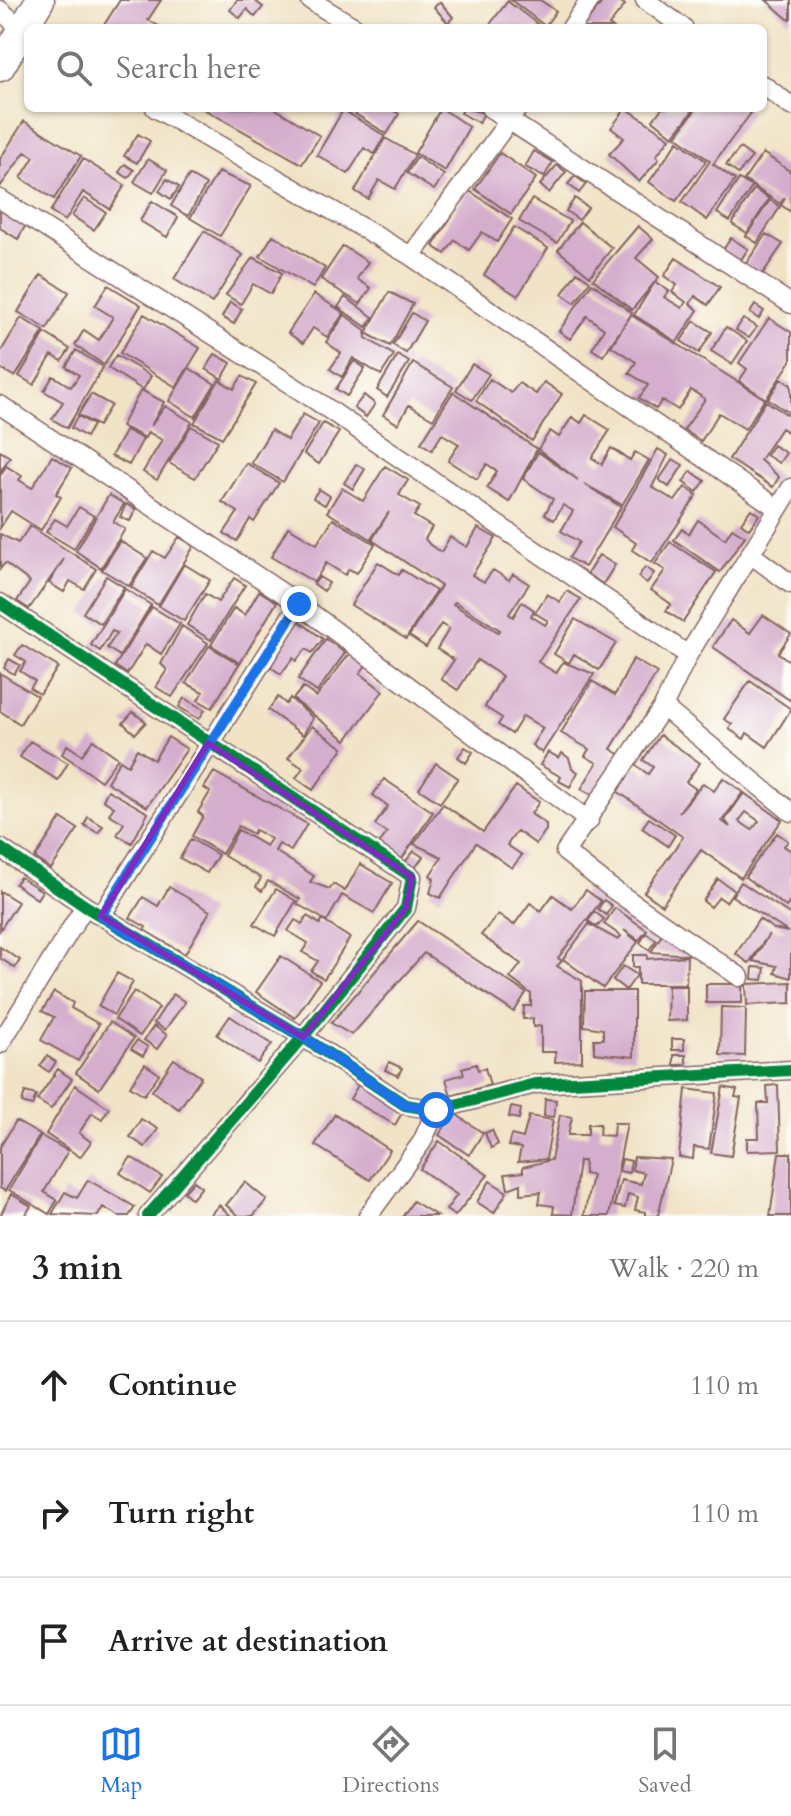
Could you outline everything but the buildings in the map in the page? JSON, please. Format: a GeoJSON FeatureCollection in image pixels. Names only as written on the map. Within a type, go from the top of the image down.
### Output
{"type":"FeatureCollection","features":[{"type":"Feature","properties":{"kind":"main road"},"geometry":{"type":"LineString","coordinates":[[29,24],[40,0]]}},
{"type":"Feature","properties":{"kind":"main road"},"geometry":{"type":"LineString","coordinates":[[0,67],[24,34]]}},
{"type":"Feature","properties":{"kind":"street"},"geometry":{"type":"LineString","coordinates":[[310,0],[349,24]]}},
{"type":"Feature","properties":{"kind":"street"},"geometry":{"type":"LineString","coordinates":[[574,24],[590,0]]}},
{"type":"Feature","properties":{"kind":"street"},"geometry":{"type":"LineString","coordinates":[[645,0],[678,24]]}},
{"type":"Feature","properties":{"kind":"street"},"geometry":{"type":"LineString","coordinates":[[0,10],[24,32]]}},
{"type":"Feature","properties":{"kind":"street"},"geometry":{"type":"LineString","coordinates":[[767,88],[791,106]]}},
{"type":"Feature","properties":{"kind":"street"},"geometry":{"type":"LineString","coordinates":[[162,112],[411,256],[777,508]]}},
{"type":"Feature","properties":{"kind":"street"},"geometry":{"type":"LineString","coordinates":[[411,256],[514,114],[791,304]]}},
{"type":"Feature","properties":{"kind":"street"},"geometry":{"type":"LineString","coordinates":[[0,199],[318,402],[688,655]]}},
{"type":"Feature","properties":{"kind":"street"},"geometry":{"type":"LineString","coordinates":[[0,405],[299,604],[589,821]]}},
{"type":"Feature","properties":{"kind":"street"},"geometry":{"type":"LineString","coordinates":[[740,977],[611,888],[565,852],[589,821],[663,707],[688,655],[753,556],[777,508],[791,488]]}},
{"type":"Feature","properties":{"kind":"street"},"geometry":{"type":"LineString","coordinates":[[753,556],[791,584]]}},
{"type":"Feature","properties":{"kind":"street"},"geometry":{"type":"LineString","coordinates":[[0,603],[412,877],[406,908],[303,1037],[148,1216]]}},
{"type":"Feature","properties":{"kind":"street"},"geometry":{"type":"LineString","coordinates":[[0,1044],[208,743],[299,604]]}},
{"type":"Feature","properties":{"kind":"street"},"geometry":{"type":"LineString","coordinates":[[663,707],[791,812]]}},
{"type":"Feature","properties":{"kind":"street"},"geometry":{"type":"LineString","coordinates":[[0,848],[93,911],[303,1037],[405,1105],[436,1110],[535,1084],[791,1070]]}},
{"type":"Feature","properties":{"kind":"street"},"geometry":{"type":"LineString","coordinates":[[368,1216],[422,1142],[436,1110]]}},
{"type":"Feature","properties":{"kind":"highlighted area"},"geometry":{"type":"Polygon","coordinates":[[[208,743],[412,877],[406,908],[303,1037],[101,916],[208,743]]]}},
{"type":"Feature","properties":{"kind":"cycle path"},"geometry":{"type":"LineString","coordinates":[[0,603],[412,877],[406,908],[303,1037],[148,1216]]}},
{"type":"Feature","properties":{"kind":"cycle path"},"geometry":{"type":"LineString","coordinates":[[0,848],[85,906],[303,1037],[405,1105],[436,1110],[535,1084],[791,1070]]}},
{"type":"Feature","properties":{"kind":"route"},"geometry":{"type":"LineString","coordinates":[[299,604],[101,916],[303,1037],[405,1105],[436,1110]]}}]}
